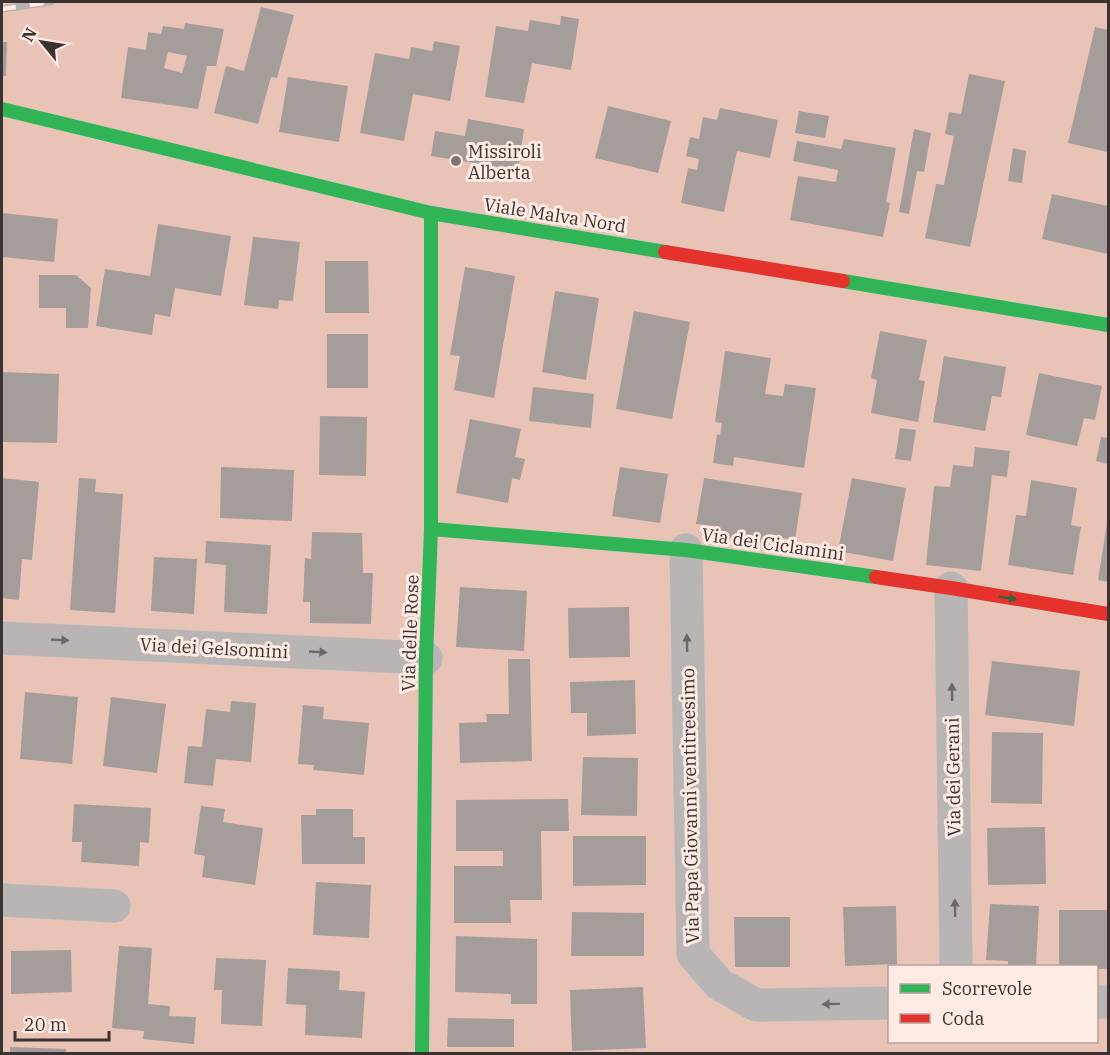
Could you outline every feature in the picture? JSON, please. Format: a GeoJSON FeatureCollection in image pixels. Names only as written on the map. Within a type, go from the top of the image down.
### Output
{"type":"FeatureCollection","features":[{"type":"Feature","properties":{"kind":"street","name":"Viale Malva Nord"},"geometry":{"type":"LineString","coordinates":[[2,109],[431,213],[1108,325]]}},
{"type":"Feature","properties":{"kind":"street","name":"Via delle Rose"},"geometry":{"type":"LineString","coordinates":[[422,1053],[426,658],[431,529],[431,213]]}},
{"type":"Feature","properties":{"kind":"street","name":"Via dei Ciclamini"},"geometry":{"type":"LineString","coordinates":[[431,529],[686,550],[951,588],[1108,614]]}},
{"type":"Feature","properties":{"kind":"street","name":"Via Papa Giovanni ventitreesimo"},"geometry":{"type":"LineString","coordinates":[[686,550],[693,954],[719,984],[756,1005],[888,1003]]}},
{"type":"Feature","properties":{"kind":"street","name":"Via dei Gerani"},"geometry":{"type":"LineString","coordinates":[[951,588],[956,965]]}},
{"type":"Feature","properties":{"kind":"street","name":"Via dei Gelsomini"},"geometry":{"type":"LineString","coordinates":[[2,638],[426,658]]}},
{"type":"Feature","properties":{"kind":"street"},"geometry":{"type":"LineString","coordinates":[[2,900],[114,906]]}},
{"type":"Feature","properties":{"kind":"shaded area"},"geometry":{"type":"Polygon","coordinates":[[[2,2],[1108,2],[1108,1053],[2,1054],[2,2]]]}},
{"type":"Feature","properties":{"kind":"building"},"geometry":{"type":"Polygon","coordinates":[[[261,7],[294,15],[277,78],[271,77],[258,124],[214,113],[226,66],[244,71],[261,7]]]}},
{"type":"Feature","properties":{"kind":"building"},"geometry":{"type":"Polygon","coordinates":[[[561,16],[579,19],[571,70],[532,63],[524,103],[485,97],[496,26],[528,31],[530,20],[560,25],[561,16]]]}},
{"type":"Feature","properties":{"kind":"building"},"geometry":{"type":"Polygon","coordinates":[[[185,23],[224,29],[216,66],[207,66],[198,109],[121,98],[128,47],[146,50],[148,32],[161,34],[163,26],[184,29],[185,23]],[[168,52],[164,68],[182,73],[187,56],[168,52]]]}},
{"type":"Feature","properties":{"kind":"building"},"geometry":{"type":"Polygon","coordinates":[[[1095,27],[1108,30],[1108,152],[1068,143],[1095,27]]]}},
{"type":"Feature","properties":{"kind":"building"},"geometry":{"type":"Polygon","coordinates":[[[434,41],[460,46],[450,101],[413,94],[404,141],[360,133],[375,53],[409,59],[411,47],[432,51],[434,41]]]}},
{"type":"Feature","properties":{"kind":"building"},"geometry":{"type":"Polygon","coordinates":[[[2,42],[7,42],[6,76],[2,76],[2,42]]]}},
{"type":"Feature","properties":{"kind":"building"},"geometry":{"type":"Polygon","coordinates":[[[969,74],[1005,81],[970,247],[925,238],[936,184],[944,185],[954,136],[945,134],[949,112],[961,114],[969,74]]]}},
{"type":"Feature","properties":{"kind":"building"},"geometry":{"type":"Polygon","coordinates":[[[288,77],[348,86],[339,142],[279,132],[288,77]]]}},
{"type":"Feature","properties":{"kind":"building"},"geometry":{"type":"Polygon","coordinates":[[[608,106],[671,121],[658,173],[595,158],[608,106]]]}},
{"type":"Feature","properties":{"kind":"building"},"geometry":{"type":"Polygon","coordinates":[[[720,108],[778,120],[770,158],[737,151],[724,212],[681,203],[688,168],[697,170],[699,159],[686,156],[690,137],[699,139],[703,117],[717,120],[720,108]]]}},
{"type":"Feature","properties":{"kind":"building"},"geometry":{"type":"Polygon","coordinates":[[[799,111],[829,116],[825,138],[795,133],[799,111]]]}},
{"type":"Feature","properties":{"kind":"building"},"geometry":{"type":"Polygon","coordinates":[[[468,119],[524,129],[518,170],[431,156],[435,131],[465,136],[468,119]]]}},
{"type":"Feature","properties":{"kind":"building"},"geometry":{"type":"Polygon","coordinates":[[[914,129],[931,133],[924,172],[917,171],[909,214],[899,212],[914,129]]]}},
{"type":"Feature","properties":{"kind":"building"},"geometry":{"type":"Polygon","coordinates":[[[844,139],[896,148],[886,202],[890,203],[883,237],[790,220],[798,176],[836,182],[838,170],[793,161],[797,141],[841,149],[844,139]]]}},
{"type":"Feature","properties":{"kind":"building"},"geometry":{"type":"Polygon","coordinates":[[[1013,148],[1026,151],[1022,183],[1008,181],[1013,148]]]}},
{"type":"Feature","properties":{"kind":"building"},"geometry":{"type":"Polygon","coordinates":[[[1052,194],[1108,206],[1108,254],[1042,239],[1052,194]]]}},
{"type":"Feature","properties":{"kind":"building"},"geometry":{"type":"Polygon","coordinates":[[[2,213],[58,219],[54,262],[2,257],[2,213]]]}},
{"type":"Feature","properties":{"kind":"building"},"geometry":{"type":"Polygon","coordinates":[[[158,224],[231,236],[221,296],[175,288],[170,317],[155,314],[152,335],[96,326],[105,269],[150,276],[158,224]]]}},
{"type":"Feature","properties":{"kind":"building"},"geometry":{"type":"Polygon","coordinates":[[[253,237],[300,242],[293,301],[279,300],[278,309],[244,305],[253,237]]]}},
{"type":"Feature","properties":{"kind":"building"},"geometry":{"type":"Polygon","coordinates":[[[325,261],[368,261],[369,313],[325,313],[325,261]]]}},
{"type":"Feature","properties":{"kind":"building"},"geometry":{"type":"Polygon","coordinates":[[[465,267],[515,276],[494,398],[454,390],[460,356],[450,355],[465,267]]]}},
{"type":"Feature","properties":{"kind":"building"},"geometry":{"type":"Polygon","coordinates":[[[39,275],[76,275],[91,288],[88,328],[66,328],[66,308],[39,308],[39,275]]]}},
{"type":"Feature","properties":{"kind":"building"},"geometry":{"type":"Polygon","coordinates":[[[555,291],[599,298],[586,380],[542,372],[555,291]]]}},
{"type":"Feature","properties":{"kind":"building"},"geometry":{"type":"Polygon","coordinates":[[[634,311],[690,322],[672,419],[616,409],[634,311]]]}},
{"type":"Feature","properties":{"kind":"building"},"geometry":{"type":"Polygon","coordinates":[[[880,331],[927,340],[919,380],[925,381],[918,422],[871,413],[877,380],[871,378],[880,331]]]}},
{"type":"Feature","properties":{"kind":"building"},"geometry":{"type":"Polygon","coordinates":[[[327,334],[368,334],[368,388],[327,388],[327,334]]]}},
{"type":"Feature","properties":{"kind":"building"},"geometry":{"type":"Polygon","coordinates":[[[725,351],[771,358],[765,394],[783,396],[785,384],[816,388],[804,468],[734,457],[733,466],[713,463],[717,434],[720,435],[722,423],[715,422],[725,351]]]}},
{"type":"Feature","properties":{"kind":"building"},"geometry":{"type":"Polygon","coordinates":[[[944,356],[1006,367],[1001,397],[992,396],[985,431],[933,422],[944,356]]]}},
{"type":"Feature","properties":{"kind":"building"},"geometry":{"type":"Polygon","coordinates":[[[2,372],[59,374],[57,443],[2,442],[2,372]]]}},
{"type":"Feature","properties":{"kind":"building"},"geometry":{"type":"Polygon","coordinates":[[[1039,373],[1102,386],[1095,420],[1084,418],[1077,446],[1026,435],[1039,373]]]}},
{"type":"Feature","properties":{"kind":"building"},"geometry":{"type":"Polygon","coordinates":[[[533,387],[594,394],[591,428],[529,421],[533,387]]]}},
{"type":"Feature","properties":{"kind":"building"},"geometry":{"type":"Polygon","coordinates":[[[320,416],[367,417],[366,476],[319,475],[320,416]]]}},
{"type":"Feature","properties":{"kind":"building"},"geometry":{"type":"Polygon","coordinates":[[[470,419],[521,429],[515,457],[525,459],[520,480],[512,478],[508,503],[456,493],[470,419]]]}},
{"type":"Feature","properties":{"kind":"building"},"geometry":{"type":"Polygon","coordinates":[[[900,428],[916,430],[911,461],[895,459],[900,428]]]}},
{"type":"Feature","properties":{"kind":"building"},"geometry":{"type":"Polygon","coordinates":[[[1101,437],[1108,438],[1108,464],[1096,461],[1101,437]]]}},
{"type":"Feature","properties":{"kind":"building"},"geometry":{"type":"Polygon","coordinates":[[[975,447],[1010,451],[1007,477],[992,475],[981,571],[926,565],[934,486],[950,487],[953,465],[973,467],[975,447]]]}},
{"type":"Feature","properties":{"kind":"building"},"geometry":{"type":"Polygon","coordinates":[[[221,467],[294,470],[292,521],[220,518],[221,467]]]}},
{"type":"Feature","properties":{"kind":"building"},"geometry":{"type":"Polygon","coordinates":[[[620,467],[668,474],[660,523],[612,516],[620,467]]]}},
{"type":"Feature","properties":{"kind":"building"},"geometry":{"type":"Polygon","coordinates":[[[2,478],[39,482],[32,560],[22,559],[19,600],[2,598],[2,478]]]}},
{"type":"Feature","properties":{"kind":"building"},"geometry":{"type":"Polygon","coordinates":[[[79,478],[96,479],[95,492],[123,494],[115,613],[70,610],[79,478]]]}},
{"type":"Feature","properties":{"kind":"building"},"geometry":{"type":"Polygon","coordinates":[[[704,478],[802,493],[795,540],[769,536],[768,544],[713,536],[714,526],[696,524],[704,478]]]}},
{"type":"Feature","properties":{"kind":"building"},"geometry":{"type":"Polygon","coordinates":[[[852,478],[906,488],[893,561],[838,551],[852,478]]]}},
{"type":"Feature","properties":{"kind":"building"},"geometry":{"type":"Polygon","coordinates":[[[1031,480],[1077,488],[1071,525],[1081,527],[1073,575],[1008,565],[1016,515],[1026,516],[1031,480]]]}},
{"type":"Feature","properties":{"kind":"building"},"geometry":{"type":"Polygon","coordinates":[[[1108,523],[1108,582],[1098,580],[1108,523]]]}},
{"type":"Feature","properties":{"kind":"building"},"geometry":{"type":"Polygon","coordinates":[[[312,532],[362,533],[363,573],[373,573],[371,624],[310,623],[310,602],[303,602],[305,558],[311,559],[312,532]]]}},
{"type":"Feature","properties":{"kind":"building"},"geometry":{"type":"Polygon","coordinates":[[[206,541],[271,545],[267,614],[224,612],[226,565],[205,563],[206,541]]]}},
{"type":"Feature","properties":{"kind":"building"},"geometry":{"type":"Polygon","coordinates":[[[154,557],[197,559],[194,614],[151,611],[154,557]]]}},
{"type":"Feature","properties":{"kind":"building"},"geometry":{"type":"Polygon","coordinates":[[[460,587],[527,591],[524,651],[456,647],[460,587]]]}},
{"type":"Feature","properties":{"kind":"building"},"geometry":{"type":"Polygon","coordinates":[[[629,607],[630,657],[569,658],[568,608],[629,607]]]}},
{"type":"Feature","properties":{"kind":"building"},"geometry":{"type":"Polygon","coordinates":[[[508,659],[530,659],[532,761],[460,763],[459,723],[487,722],[486,714],[509,714],[508,659]]]}},
{"type":"Feature","properties":{"kind":"building"},"geometry":{"type":"Polygon","coordinates":[[[992,661],[1080,671],[1074,726],[985,715],[992,661]]]}},
{"type":"Feature","properties":{"kind":"building"},"geometry":{"type":"Polygon","coordinates":[[[635,680],[636,734],[587,736],[587,713],[571,713],[570,682],[635,680]]]}},
{"type":"Feature","properties":{"kind":"building"},"geometry":{"type":"Polygon","coordinates":[[[25,692],[78,697],[72,764],[20,759],[25,692]]]}},
{"type":"Feature","properties":{"kind":"building"},"geometry":{"type":"Polygon","coordinates":[[[111,697],[166,704],[157,773],[103,766],[111,697]]]}},
{"type":"Feature","properties":{"kind":"building"},"geometry":{"type":"Polygon","coordinates":[[[231,701],[256,703],[251,762],[216,759],[213,786],[184,783],[188,746],[202,747],[206,709],[230,712],[231,701]]]}},
{"type":"Feature","properties":{"kind":"building"},"geometry":{"type":"Polygon","coordinates":[[[303,705],[324,707],[323,719],[369,723],[364,775],[313,770],[314,765],[298,764],[303,705]]]}},
{"type":"Feature","properties":{"kind":"building"},"geometry":{"type":"Polygon","coordinates":[[[992,732],[1043,733],[1042,804],[991,803],[992,732]]]}},
{"type":"Feature","properties":{"kind":"building"},"geometry":{"type":"Polygon","coordinates":[[[583,757],[638,758],[637,816],[581,815],[583,757]]]}},
{"type":"Feature","properties":{"kind":"building"},"geometry":{"type":"Polygon","coordinates":[[[568,799],[569,831],[541,831],[542,900],[510,900],[511,923],[454,923],[454,866],[503,866],[503,851],[456,851],[456,800],[568,799]]]}},
{"type":"Feature","properties":{"kind":"building"},"geometry":{"type":"Polygon","coordinates":[[[74,804],[151,808],[149,843],[140,842],[139,866],[81,862],[82,842],[72,842],[74,804]]]}},
{"type":"Feature","properties":{"kind":"building"},"geometry":{"type":"Polygon","coordinates":[[[201,806],[225,809],[223,822],[263,828],[255,885],[202,877],[205,856],[194,854],[201,806]]]}},
{"type":"Feature","properties":{"kind":"building"},"geometry":{"type":"Polygon","coordinates":[[[316,809],[353,809],[353,837],[365,837],[365,864],[302,864],[301,815],[316,815],[316,809]]]}},
{"type":"Feature","properties":{"kind":"building"},"geometry":{"type":"Polygon","coordinates":[[[1045,827],[1046,884],[988,885],[987,828],[1045,827]]]}},
{"type":"Feature","properties":{"kind":"building"},"geometry":{"type":"Polygon","coordinates":[[[573,836],[646,836],[646,885],[573,886],[573,836]]]}},
{"type":"Feature","properties":{"kind":"building"},"geometry":{"type":"Polygon","coordinates":[[[316,882],[371,885],[369,938],[313,935],[316,882]]]}},
{"type":"Feature","properties":{"kind":"building"},"geometry":{"type":"Polygon","coordinates":[[[990,904],[1039,906],[1036,965],[1008,965],[1008,961],[986,960],[990,904]]]}},
{"type":"Feature","properties":{"kind":"building"},"geometry":{"type":"Polygon","coordinates":[[[896,906],[897,964],[845,966],[843,907],[896,906]]]}},
{"type":"Feature","properties":{"kind":"building"},"geometry":{"type":"Polygon","coordinates":[[[1059,910],[1108,910],[1108,969],[1098,969],[1098,965],[1059,965],[1059,910]]]}},
{"type":"Feature","properties":{"kind":"building"},"geometry":{"type":"Polygon","coordinates":[[[572,912],[644,913],[644,956],[571,956],[572,912]]]}},
{"type":"Feature","properties":{"kind":"building"},"geometry":{"type":"Polygon","coordinates":[[[734,917],[790,917],[790,967],[735,967],[734,917]]]}},
{"type":"Feature","properties":{"kind":"building"},"geometry":{"type":"Polygon","coordinates":[[[456,936],[537,939],[537,1004],[511,1004],[511,994],[455,992],[456,936]]]}},
{"type":"Feature","properties":{"kind":"building"},"geometry":{"type":"Polygon","coordinates":[[[119,946],[152,948],[148,1004],[170,1006],[169,1016],[196,1017],[194,1044],[143,1039],[144,1031],[112,1028],[119,946]]]}},
{"type":"Feature","properties":{"kind":"building"},"geometry":{"type":"Polygon","coordinates":[[[71,950],[72,992],[11,994],[11,951],[71,950]]]}},
{"type":"Feature","properties":{"kind":"building"},"geometry":{"type":"Polygon","coordinates":[[[216,958],[266,960],[262,1026],[221,1024],[222,990],[214,990],[216,958]]]}},
{"type":"Feature","properties":{"kind":"building"},"geometry":{"type":"Polygon","coordinates":[[[288,968],[340,971],[339,990],[365,992],[362,1038],[305,1035],[306,1005],[286,1004],[288,968]]]}},
{"type":"Feature","properties":{"kind":"building"},"geometry":{"type":"Polygon","coordinates":[[[643,987],[646,1048],[572,1051],[570,990],[643,987]]]}},
{"type":"Feature","properties":{"kind":"building"},"geometry":{"type":"Polygon","coordinates":[[[448,1018],[514,1019],[514,1047],[447,1047],[448,1018]]]}},
{"type":"Feature","properties":{"kind":"building"},"geometry":{"type":"Polygon","coordinates":[[[10,1047],[66,1049],[66,1054],[10,1054],[10,1047]]]}},
{"type":"Feature","properties":{"kind":"railway"},"geometry":{"type":"LineString","coordinates":[[2,9],[51,2]]}},
{"type":"Feature","properties":{"kind":"traffic: fast"},"geometry":{"type":"LineString","coordinates":[[2,109],[431,213],[665,252]]}},
{"type":"Feature","properties":{"kind":"traffic: fast"},"geometry":{"type":"LineString","coordinates":[[422,1054],[426,658],[431,529],[431,213]]}},
{"type":"Feature","properties":{"kind":"traffic: fast"},"geometry":{"type":"LineString","coordinates":[[843,281],[1108,325]]}},
{"type":"Feature","properties":{"kind":"traffic: fast"},"geometry":{"type":"LineString","coordinates":[[431,529],[686,550],[876,577]]}},
{"type":"Feature","properties":{"kind":"traffic: jam"},"geometry":{"type":"LineString","coordinates":[[665,252],[843,281]]}},
{"type":"Feature","properties":{"kind":"traffic: jam"},"geometry":{"type":"LineString","coordinates":[[876,577],[1108,614]]}},
{"type":"Feature","properties":{"kind":"place","name":"Missiroli Alberta"},"geometry":{"type":"Point","coordinates":[456,161]}}]}
